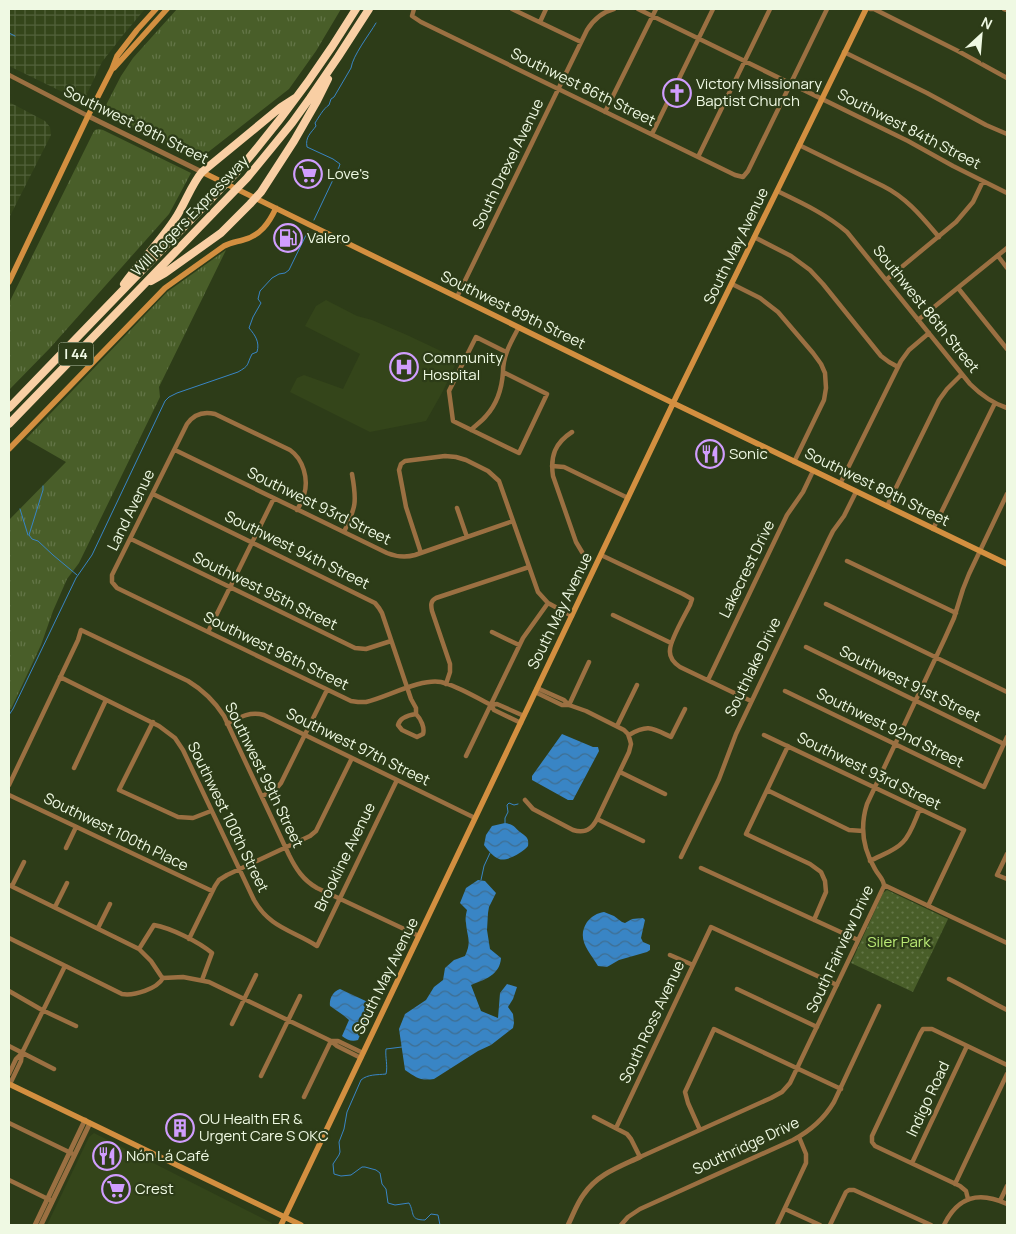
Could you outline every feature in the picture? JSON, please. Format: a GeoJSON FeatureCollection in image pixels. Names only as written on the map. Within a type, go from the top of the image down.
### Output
{"type":"FeatureCollection","features":[{"type":"Feature","properties":{"kind":"highway","name":"Will Rogers Expressway"},"geometry":{"type":"LineString","coordinates":[[9,408],[216,195],[258,148],[327,56],[356,9]]}},
{"type":"Feature","properties":{"kind":"highway","name":"Will Rogers Expressway"},"geometry":{"type":"LineString","coordinates":[[9,424],[247,178],[292,123],[338,57],[368,9]]}},
{"type":"Feature","properties":{"kind":"highway"},"geometry":{"type":"LineString","coordinates":[[144,284],[165,273],[221,233],[255,198],[276,168],[317,101],[338,57]]}},
{"type":"Feature","properties":{"kind":"highway"},"geometry":{"type":"LineString","coordinates":[[103,311],[171,225],[202,172],[281,107],[300,94]]}},
{"type":"Feature","properties":{"kind":"main road"},"geometry":{"type":"LineString","coordinates":[[9,282],[117,56],[156,9]]}},
{"type":"Feature","properties":{"kind":"main road"},"geometry":{"type":"LineString","coordinates":[[112,69],[167,9]]}},
{"type":"Feature","properties":{"kind":"main road","name":"South May Avenue"},"geometry":{"type":"LineString","coordinates":[[281,1225],[673,403],[866,9]]}},
{"type":"Feature","properties":{"kind":"main road","name":"Southwest 89th Street"},"geometry":{"type":"LineString","coordinates":[[202,172],[794,462],[1007,564]]}},
{"type":"Feature","properties":{"kind":"main road"},"geometry":{"type":"LineString","coordinates":[[9,449],[165,288],[230,242],[243,240],[258,233],[269,223],[276,208]]}},
{"type":"Feature","properties":{"kind":"main road"},"geometry":{"type":"LineString","coordinates":[[9,1084],[301,1225]]}},
{"type":"Feature","properties":{"kind":"street","name":"Southwest 86th Street"},"geometry":{"type":"LineString","coordinates":[[414,9],[412,16],[421,22],[735,175],[743,177],[791,83]]}},
{"type":"Feature","properties":{"kind":"street"},"geometry":{"type":"LineString","coordinates":[[512,9],[581,42],[587,30],[596,19],[612,9]]}},
{"type":"Feature","properties":{"kind":"street"},"geometry":{"type":"LineString","coordinates":[[540,22],[546,9]]}},
{"type":"Feature","properties":{"kind":"street","name":"Southwest 84th Street"},"geometry":{"type":"LineString","coordinates":[[638,9],[913,143],[953,166],[1007,193]]}},
{"type":"Feature","properties":{"kind":"street"},"geometry":{"type":"LineString","coordinates":[[606,112],[656,9]]}},
{"type":"Feature","properties":{"kind":"street"},"geometry":{"type":"LineString","coordinates":[[652,134],[713,9]]}},
{"type":"Feature","properties":{"kind":"street"},"geometry":{"type":"LineString","coordinates":[[698,156],[770,9]]}},
{"type":"Feature","properties":{"kind":"street"},"geometry":{"type":"LineString","coordinates":[[791,83],[827,9]]}},
{"type":"Feature","properties":{"kind":"street"},"geometry":{"type":"LineString","coordinates":[[870,9],[874,9],[942,43],[1007,78]]}},
{"type":"Feature","properties":{"kind":"street","name":"South Drexel Avenue"},"geometry":{"type":"LineString","coordinates":[[457,297],[581,42]]}},
{"type":"Feature","properties":{"kind":"street"},"geometry":{"type":"LineString","coordinates":[[844,52],[1007,134]]}},
{"type":"Feature","properties":{"kind":"street","name":"Southwest 89th Street"},"geometry":{"type":"LineString","coordinates":[[9,76],[202,172]]}},
{"type":"Feature","properties":{"kind":"street"},"geometry":{"type":"LineString","coordinates":[[799,145],[897,194],[919,213],[939,237]]}},
{"type":"Feature","properties":{"kind":"street"},"geometry":{"type":"LineString","coordinates":[[886,280],[952,226],[967,210],[984,181]]}},
{"type":"Feature","properties":{"kind":"street","name":"Southwest 86th Street"},"geometry":{"type":"LineString","coordinates":[[777,191],[819,212],[852,238],[980,394],[994,403],[1007,408]]}},
{"type":"Feature","properties":{"kind":"street"},"geometry":{"type":"LineString","coordinates":[[754,237],[790,256],[810,270],[881,356],[898,367]]}},
{"type":"Feature","properties":{"kind":"street"},"geometry":{"type":"LineString","coordinates":[[918,320],[1007,248]]}},
{"type":"Feature","properties":{"kind":"street"},"geometry":{"type":"LineString","coordinates":[[998,256],[1007,268]]}},
{"type":"Feature","properties":{"kind":"street"},"geometry":{"type":"LineString","coordinates":[[732,284],[760,298],[784,318],[818,359],[825,373],[826,393],[822,405],[794,462]]}},
{"type":"Feature","properties":{"kind":"street"},"geometry":{"type":"LineString","coordinates":[[958,288],[1007,349]]}},
{"type":"Feature","properties":{"kind":"street"},"geometry":{"type":"LineString","coordinates":[[471,430],[486,416],[494,404],[502,384],[506,352],[519,327]]}},
{"type":"Feature","properties":{"kind":"street"},"geometry":{"type":"LineString","coordinates":[[840,484],[898,367],[909,350],[929,333]]}},
{"type":"Feature","properties":{"kind":"street"},"geometry":{"type":"LineString","coordinates":[[503,372],[547,394],[519,453],[453,421],[449,392],[476,337],[506,352]]}},
{"type":"Feature","properties":{"kind":"street"},"geometry":{"type":"LineString","coordinates":[[887,506],[939,400],[962,374]]}},
{"type":"Feature","properties":{"kind":"street"},"geometry":{"type":"LineString","coordinates":[[933,529],[994,403]]}},
{"type":"Feature","properties":{"kind":"street"},"geometry":{"type":"LineString","coordinates":[[175,450],[189,421],[196,415],[204,412],[217,415],[278,445],[294,454],[300,460],[305,491],[298,510]]}},
{"type":"Feature","properties":{"kind":"street"},"geometry":{"type":"LineString","coordinates":[[572,432],[558,444],[552,457],[552,466],[553,476],[566,514],[576,542],[582,552]]}},
{"type":"Feature","properties":{"kind":"street","name":"Land Avenue"},"geometry":{"type":"LineString","coordinates":[[112,582],[112,577],[175,450]]}},
{"type":"Feature","properties":{"kind":"street","name":"Southwest 93rd Street"},"geometry":{"type":"LineString","coordinates":[[175,450],[394,556],[406,557],[421,553],[513,521]]}},
{"type":"Feature","properties":{"kind":"street"},"geometry":{"type":"LineString","coordinates":[[421,553],[406,507],[400,470],[401,464],[405,461],[449,456],[463,459],[492,474],[498,481],[538,592],[548,603],[572,616]]}},
{"type":"Feature","properties":{"kind":"street"},"geometry":{"type":"LineString","coordinates":[[552,466],[564,467],[628,498]]}},
{"type":"Feature","properties":{"kind":"street","name":"Lakecrest Drive"},"geometry":{"type":"LineString","coordinates":[[708,680],[787,516],[803,492],[813,471]]}},
{"type":"Feature","properties":{"kind":"street"},"geometry":{"type":"LineString","coordinates":[[344,532],[355,505],[352,474]]}},
{"type":"Feature","properties":{"kind":"street","name":"Southlake Drive"},"geometry":{"type":"LineString","coordinates":[[681,857],[723,770],[751,701],[828,539],[844,516],[856,492]]}},
{"type":"Feature","properties":{"kind":"street","name":"Southwest 94th Street"},"geometry":{"type":"LineString","coordinates":[[153,494],[375,603],[381,610],[416,708],[416,714],[424,730],[423,734],[417,737],[402,730],[398,725],[399,720],[416,714]]}},
{"type":"Feature","properties":{"kind":"street","name":"South Fairview Drive"},"geometry":{"type":"LineString","coordinates":[[568,1225],[580,1200],[600,1177],[778,1094],[787,1087],[884,885],[884,882],[870,861],[864,844],[864,814],[874,788],[956,613],[963,589],[1007,494]]}},
{"type":"Feature","properties":{"kind":"street"},"geometry":{"type":"LineString","coordinates":[[208,632],[274,498]]}},
{"type":"Feature","properties":{"kind":"street"},"geometry":{"type":"LineString","coordinates":[[457,508],[467,537]]}},
{"type":"Feature","properties":{"kind":"street","name":"Southwest 95th Street"},"geometry":{"type":"LineString","coordinates":[[131,539],[354,648],[366,650],[391,641]]}},
{"type":"Feature","properties":{"kind":"street"},"geometry":{"type":"LineString","coordinates":[[601,555],[692,599],[672,643],[670,653],[675,664],[751,701]]}},
{"type":"Feature","properties":{"kind":"street"},"geometry":{"type":"LineString","coordinates":[[847,561],[956,613]]}},
{"type":"Feature","properties":{"kind":"street"},"geometry":{"type":"LineString","coordinates":[[446,684],[450,662],[432,611],[432,601],[436,598],[529,567]]}},
{"type":"Feature","properties":{"kind":"street","name":"Southwest 96th Street"},"geometry":{"type":"LineString","coordinates":[[112,582],[117,588],[352,701],[369,701],[425,682],[431,682],[446,684],[491,705],[494,710],[520,723]]}},
{"type":"Feature","properties":{"kind":"street"},"geometry":{"type":"LineString","coordinates":[[466,756],[519,645],[548,603]]}},
{"type":"Feature","properties":{"kind":"street"},"geometry":{"type":"LineString","coordinates":[[826,604],[1007,692]]}},
{"type":"Feature","properties":{"kind":"street"},"geometry":{"type":"LineString","coordinates":[[613,615],[672,643]]}},
{"type":"Feature","properties":{"kind":"street","name":"Southwest 99th Street"},"geometry":{"type":"LineString","coordinates":[[60,677],[81,630],[193,684],[213,701],[218,708],[296,868],[306,880],[339,899],[419,936]]}},
{"type":"Feature","properties":{"kind":"street"},"geometry":{"type":"LineString","coordinates":[[492,632],[519,645]]}},
{"type":"Feature","properties":{"kind":"street","name":"Southwest 91st Street"},"geometry":{"type":"LineString","coordinates":[[806,647],[1004,744]]}},
{"type":"Feature","properties":{"kind":"street"},"geometry":{"type":"LineString","coordinates":[[569,705],[590,662]]}},
{"type":"Feature","properties":{"kind":"street"},"geometry":{"type":"LineString","coordinates":[[9,784],[60,677]]}},
{"type":"Feature","properties":{"kind":"street","name":"Southwest 100th Street"},"geometry":{"type":"LineString","coordinates":[[60,677],[153,722],[169,732],[180,746],[260,910],[279,926],[317,946]]}},
{"type":"Feature","properties":{"kind":"street"},"geometry":{"type":"LineString","coordinates":[[617,726],[637,685]]}},
{"type":"Feature","properties":{"kind":"street"},"geometry":{"type":"LineString","coordinates":[[262,796],[275,790],[280,785],[327,690]]}},
{"type":"Feature","properties":{"kind":"street"},"geometry":{"type":"LineString","coordinates":[[525,800],[533,809],[576,831],[589,829],[597,819],[631,748],[629,735],[624,730],[586,711],[569,705],[562,705],[536,690]]}},
{"type":"Feature","properties":{"kind":"street","name":"Southwest 92nd Street"},"geometry":{"type":"LineString","coordinates":[[785,691],[984,787],[1004,744]]}},
{"type":"Feature","properties":{"kind":"street"},"geometry":{"type":"LineString","coordinates":[[74,768],[106,700]]}},
{"type":"Feature","properties":{"kind":"street","name":"Southwest 96th Street"},"geometry":{"type":"LineString","coordinates":[[491,705],[497,704],[524,716]]}},
{"type":"Feature","properties":{"kind":"street"},"geometry":{"type":"LineString","coordinates":[[629,735],[638,730],[650,728],[671,737],[685,709]]}},
{"type":"Feature","properties":{"kind":"street","name":"Southwest 97th Street"},"geometry":{"type":"LineString","coordinates":[[227,724],[246,714],[259,714],[475,818]]}},
{"type":"Feature","properties":{"kind":"street"},"geometry":{"type":"LineString","coordinates":[[153,722],[119,790],[178,817],[193,818],[212,810]]}},
{"type":"Feature","properties":{"kind":"street","name":"Southwest 93rd Street"},"geometry":{"type":"LineString","coordinates":[[764,735],[964,830],[928,906]]}},
{"type":"Feature","properties":{"kind":"street"},"geometry":{"type":"LineString","coordinates":[[1004,744],[1007,737]]}},
{"type":"Feature","properties":{"kind":"street"},"geometry":{"type":"LineString","coordinates":[[788,746],[746,834],[810,864],[821,872],[825,881],[826,892],[814,920]]}},
{"type":"Feature","properties":{"kind":"street"},"geometry":{"type":"LineString","coordinates":[[189,939],[219,880],[310,836],[316,831],[352,758]]}},
{"type":"Feature","properties":{"kind":"street"},"geometry":{"type":"LineString","coordinates":[[620,772],[665,794]]}},
{"type":"Feature","properties":{"kind":"street","name":"Brookline Avenue"},"geometry":{"type":"LineString","coordinates":[[317,946],[396,780]]}},
{"type":"Feature","properties":{"kind":"street"},"geometry":{"type":"LineString","coordinates":[[767,790],[849,830],[863,831]]}},
{"type":"Feature","properties":{"kind":"street","name":"Southwest 100th Place"},"geometry":{"type":"LineString","coordinates":[[9,795],[212,892]]}},
{"type":"Feature","properties":{"kind":"street"},"geometry":{"type":"LineString","coordinates":[[870,861],[902,843],[920,809]]}},
{"type":"Feature","properties":{"kind":"street"},"geometry":{"type":"LineString","coordinates":[[597,819],[643,841]]}},
{"type":"Feature","properties":{"kind":"street"},"geometry":{"type":"LineString","coordinates":[[66,848],[76,826]]}},
{"type":"Feature","properties":{"kind":"street"},"geometry":{"type":"LineString","coordinates":[[1007,854],[997,875],[1007,879]]}},
{"type":"Feature","properties":{"kind":"street"},"geometry":{"type":"LineString","coordinates":[[24,862],[10,885],[140,949],[152,961],[163,978]]}},
{"type":"Feature","properties":{"kind":"street"},"geometry":{"type":"LineString","coordinates":[[701,868],[858,940]]}},
{"type":"Feature","properties":{"kind":"street"},"geometry":{"type":"LineString","coordinates":[[55,907],[66,883]]}},
{"type":"Feature","properties":{"kind":"street"},"geometry":{"type":"LineString","coordinates":[[884,885],[1007,942]]}},
{"type":"Feature","properties":{"kind":"street"},"geometry":{"type":"LineString","coordinates":[[98,928],[110,904]]}},
{"type":"Feature","properties":{"kind":"street"},"geometry":{"type":"LineString","coordinates":[[140,949],[154,925],[163,926],[212,952],[211,960],[202,980]]}},
{"type":"Feature","properties":{"kind":"street","name":"South Ross Avenue"},"geometry":{"type":"LineString","coordinates":[[616,1128],[692,965],[712,927],[837,985]]}},
{"type":"Feature","properties":{"kind":"street"},"geometry":{"type":"LineString","coordinates":[[9,938],[118,992],[129,995],[137,994],[156,986],[161,983],[163,978]]}},
{"type":"Feature","properties":{"kind":"street"},"geometry":{"type":"LineString","coordinates":[[670,954],[692,965]]}},
{"type":"Feature","properties":{"kind":"street"},"geometry":{"type":"LineString","coordinates":[[9,1084],[64,966]]}},
{"type":"Feature","properties":{"kind":"street"},"geometry":{"type":"LineString","coordinates":[[232,1024],[256,975]]}},
{"type":"Feature","properties":{"kind":"street"},"geometry":{"type":"LineString","coordinates":[[163,978],[183,977],[202,980],[220,987],[331,1041],[338,1042],[362,1056]]}},
{"type":"Feature","properties":{"kind":"street"},"geometry":{"type":"LineString","coordinates":[[949,979],[1007,1010]]}},
{"type":"Feature","properties":{"kind":"street"},"geometry":{"type":"LineString","coordinates":[[737,989],[817,1027]]}},
{"type":"Feature","properties":{"kind":"street"},"geometry":{"type":"LineString","coordinates":[[9,991],[42,1010],[76,1026]]}},
{"type":"Feature","properties":{"kind":"street"},"geometry":{"type":"LineString","coordinates":[[260,1076],[300,996]]}},
{"type":"Feature","properties":{"kind":"street","name":"Southridge Drive"},"geometry":{"type":"LineString","coordinates":[[621,1225],[628,1217],[640,1209],[799,1137],[811,1129],[825,1115],[834,1102],[879,1006]]}},
{"type":"Feature","properties":{"kind":"street"},"geometry":{"type":"LineString","coordinates":[[700,1130],[685,1092],[714,1029],[841,1089]]}},
{"type":"Feature","properties":{"kind":"street"},"geometry":{"type":"LineString","coordinates":[[968,1199],[963,1188],[877,1148],[873,1145],[872,1136],[923,1029],[932,1029],[1007,1065]]}},
{"type":"Feature","properties":{"kind":"street"},"geometry":{"type":"LineString","coordinates":[[304,1097],[331,1041]]}},
{"type":"Feature","properties":{"kind":"street"},"geometry":{"type":"LineString","coordinates":[[9,1046],[54,1069]]}},
{"type":"Feature","properties":{"kind":"street","name":"Indigo Road"},"geometry":{"type":"LineString","coordinates":[[912,1163],[967,1046]]}},
{"type":"Feature","properties":{"kind":"street"},"geometry":{"type":"LineString","coordinates":[[9,1074],[16,1059],[22,1053]]}},
{"type":"Feature","properties":{"kind":"street"},"geometry":{"type":"LineString","coordinates":[[955,1184],[1007,1074]]}},
{"type":"Feature","properties":{"kind":"street"},"geometry":{"type":"LineString","coordinates":[[594,1117],[627,1134],[640,1157]]}},
{"type":"Feature","properties":{"kind":"street"},"geometry":{"type":"LineString","coordinates":[[35,1225],[50,1200],[88,1122]]}},
{"type":"Feature","properties":{"kind":"street"},"geometry":{"type":"LineString","coordinates":[[9,1123],[72,1154]]}},
{"type":"Feature","properties":{"kind":"street"},"geometry":{"type":"LineString","coordinates":[[778,1225],[807,1159],[806,1150],[799,1137]]}},
{"type":"Feature","properties":{"kind":"street"},"geometry":{"type":"LineString","coordinates":[[9,1180],[50,1200]]}},
{"type":"Feature","properties":{"kind":"street"},"geometry":{"type":"LineString","coordinates":[[1000,1201],[1007,1186]]}},
{"type":"Feature","properties":{"kind":"street"},"geometry":{"type":"LineString","coordinates":[[830,1225],[846,1192],[850,1190],[854,1190],[932,1225]]}},
{"type":"Feature","properties":{"kind":"street"},"geometry":{"type":"LineString","coordinates":[[944,1225],[952,1210],[968,1199],[988,1197],[1007,1204]]}},
{"type":"Feature","properties":{"kind":"street"},"geometry":{"type":"LineString","coordinates":[[41,1225],[50,1200]]}},
{"type":"Feature","properties":{"kind":"street"},"geometry":{"type":"LineString","coordinates":[[785,1209],[820,1225]]}},
{"type":"Feature","properties":{"kind":"shaded area"},"geometry":{"type":"Polygon","coordinates":[[[9,9],[145,9],[102,62],[85,98],[79,100],[9,66],[9,9]]]}},
{"type":"Feature","properties":{"kind":"shaded area"},"geometry":{"type":"Polygon","coordinates":[[[9,102],[45,121],[50,127],[51,135],[9,218],[9,102]]]}},
{"type":"Feature","properties":{"kind":"shaded area","name":"Community Hospital"},"geometry":{"type":"Polygon","coordinates":[[[326,300],[357,316],[372,320],[458,359],[426,421],[370,432],[290,392],[297,378],[304,375],[343,389],[360,354],[305,326],[316,306],[326,300]]]}},
{"type":"Feature","properties":{"kind":"shaded area"},"geometry":{"type":"Polygon","coordinates":[[[94,1133],[272,1223],[271,1225],[47,1225],[89,1137],[94,1133]]]}},
{"type":"Feature","properties":{"kind":"green space"},"geometry":{"type":"Polygon","coordinates":[[[177,9],[341,9],[316,51],[289,89],[198,160],[107,115],[105,107],[133,58],[177,9]]]}},
{"type":"Feature","properties":{"kind":"green space"},"geometry":{"type":"Polygon","coordinates":[[[99,129],[191,173],[169,214],[50,348],[9,390],[9,303],[93,133],[99,129]]]}},
{"type":"Feature","properties":{"kind":"green space"},"geometry":{"type":"Polygon","coordinates":[[[226,250],[159,387],[160,397],[79,563],[67,579],[41,645],[11,709],[9,709],[9,520],[66,462],[26,439],[167,292],[226,250]]]}},
{"type":"Feature","properties":{"kind":"green space","name":"Siler Park"},"geometry":{"type":"Polygon","coordinates":[[[887,890],[948,919],[913,992],[851,963],[883,893],[887,890]]]}},
{"type":"Feature","properties":{"kind":"water"},"geometry":{"type":"Polygon","coordinates":[[[562,734],[593,747],[598,747],[599,751],[573,800],[568,800],[532,780],[532,776],[562,734]]]}},
{"type":"Feature","properties":{"kind":"water"},"geometry":{"type":"Polygon","coordinates":[[[505,823],[512,825],[528,839],[528,846],[519,854],[502,860],[490,853],[484,845],[486,835],[492,826],[505,823]]]}},
{"type":"Feature","properties":{"kind":"water"},"geometry":{"type":"Polygon","coordinates":[[[478,880],[485,881],[496,893],[489,907],[487,930],[490,949],[501,958],[498,969],[494,973],[486,979],[471,985],[481,1011],[498,1018],[500,993],[507,984],[517,987],[508,1007],[513,1014],[513,1028],[491,1045],[478,1051],[434,1079],[425,1080],[405,1070],[399,1029],[405,1014],[426,1000],[434,987],[443,980],[445,968],[454,960],[465,956],[469,943],[466,920],[467,910],[460,903],[466,888],[478,880]]]}},
{"type":"Feature","properties":{"kind":"water"},"geometry":{"type":"Polygon","coordinates":[[[604,912],[625,923],[632,919],[643,918],[645,920],[641,938],[643,942],[650,945],[650,950],[619,960],[607,967],[598,966],[585,945],[583,934],[587,922],[593,916],[604,912]]]}},
{"type":"Feature","properties":{"kind":"water"},"geometry":{"type":"Polygon","coordinates":[[[340,989],[370,1003],[371,1008],[358,1040],[346,1039],[342,1036],[349,1020],[330,1006],[332,996],[340,989]]]}},
{"type":"Feature","properties":{"kind":"waterway"},"geometry":{"type":"LineString","coordinates":[[314,220],[340,164],[307,147],[308,138],[316,126],[315,123],[334,97],[351,68],[358,51],[376,23]]}},
{"type":"Feature","properties":{"kind":"waterway"},"geometry":{"type":"LineString","coordinates":[[9,33],[15,36]]}},
{"type":"Feature","properties":{"kind":"waterway"},"geometry":{"type":"LineString","coordinates":[[9,715],[76,578],[92,555],[165,401],[177,393],[238,372],[246,366],[252,354],[257,352],[258,348],[256,339],[249,328],[261,303],[258,299],[260,291],[272,278],[289,270],[308,231]]}},
{"type":"Feature","properties":{"kind":"waterway"},"geometry":{"type":"LineString","coordinates":[[43,486],[29,535],[77,575]]}},
{"type":"Feature","properties":{"kind":"waterway"},"geometry":{"type":"LineString","coordinates":[[20,509],[28,535]]}},
{"type":"Feature","properties":{"kind":"waterway"},"geometry":{"type":"LineString","coordinates":[[505,823],[508,812],[507,805],[509,803],[518,804]]}},
{"type":"Feature","properties":{"kind":"waterway"},"geometry":{"type":"LineString","coordinates":[[481,880],[484,866],[490,853]]}},
{"type":"Feature","properties":{"kind":"waterway"},"geometry":{"type":"LineString","coordinates":[[402,1047],[386,1049],[386,1074],[370,1076],[361,1080],[347,1112],[339,1142],[340,1152],[333,1164],[334,1174],[341,1176],[351,1175],[362,1167],[376,1170],[380,1173],[382,1184],[386,1189],[388,1203],[395,1205],[409,1203],[414,1217],[420,1220],[425,1220],[431,1214],[438,1215],[440,1225]]}},
{"type":"Feature","properties":{"kind":"place","name":"Victory Missionary Baptist Church"},"geometry":{"type":"Point","coordinates":[677,93]}},
{"type":"Feature","properties":{"kind":"place","name":"Love's"},"geometry":{"type":"Point","coordinates":[308,174]}},
{"type":"Feature","properties":{"kind":"place","name":"Valero"},"geometry":{"type":"Point","coordinates":[288,238]}},
{"type":"Feature","properties":{"kind":"place","name":"Community Hospital"},"geometry":{"type":"Point","coordinates":[404,367]}},
{"type":"Feature","properties":{"kind":"place","name":"Sonic"},"geometry":{"type":"Point","coordinates":[710,454]}},
{"type":"Feature","properties":{"kind":"place","name":"OU Health ER & Urgent Care S OKC"},"geometry":{"type":"Point","coordinates":[180,1128]}},
{"type":"Feature","properties":{"kind":"place","name":"Nón Lá Café"},"geometry":{"type":"Point","coordinates":[107,1156]}},
{"type":"Feature","properties":{"kind":"place","name":"Crest"},"geometry":{"type":"Point","coordinates":[116,1189]}}]}
